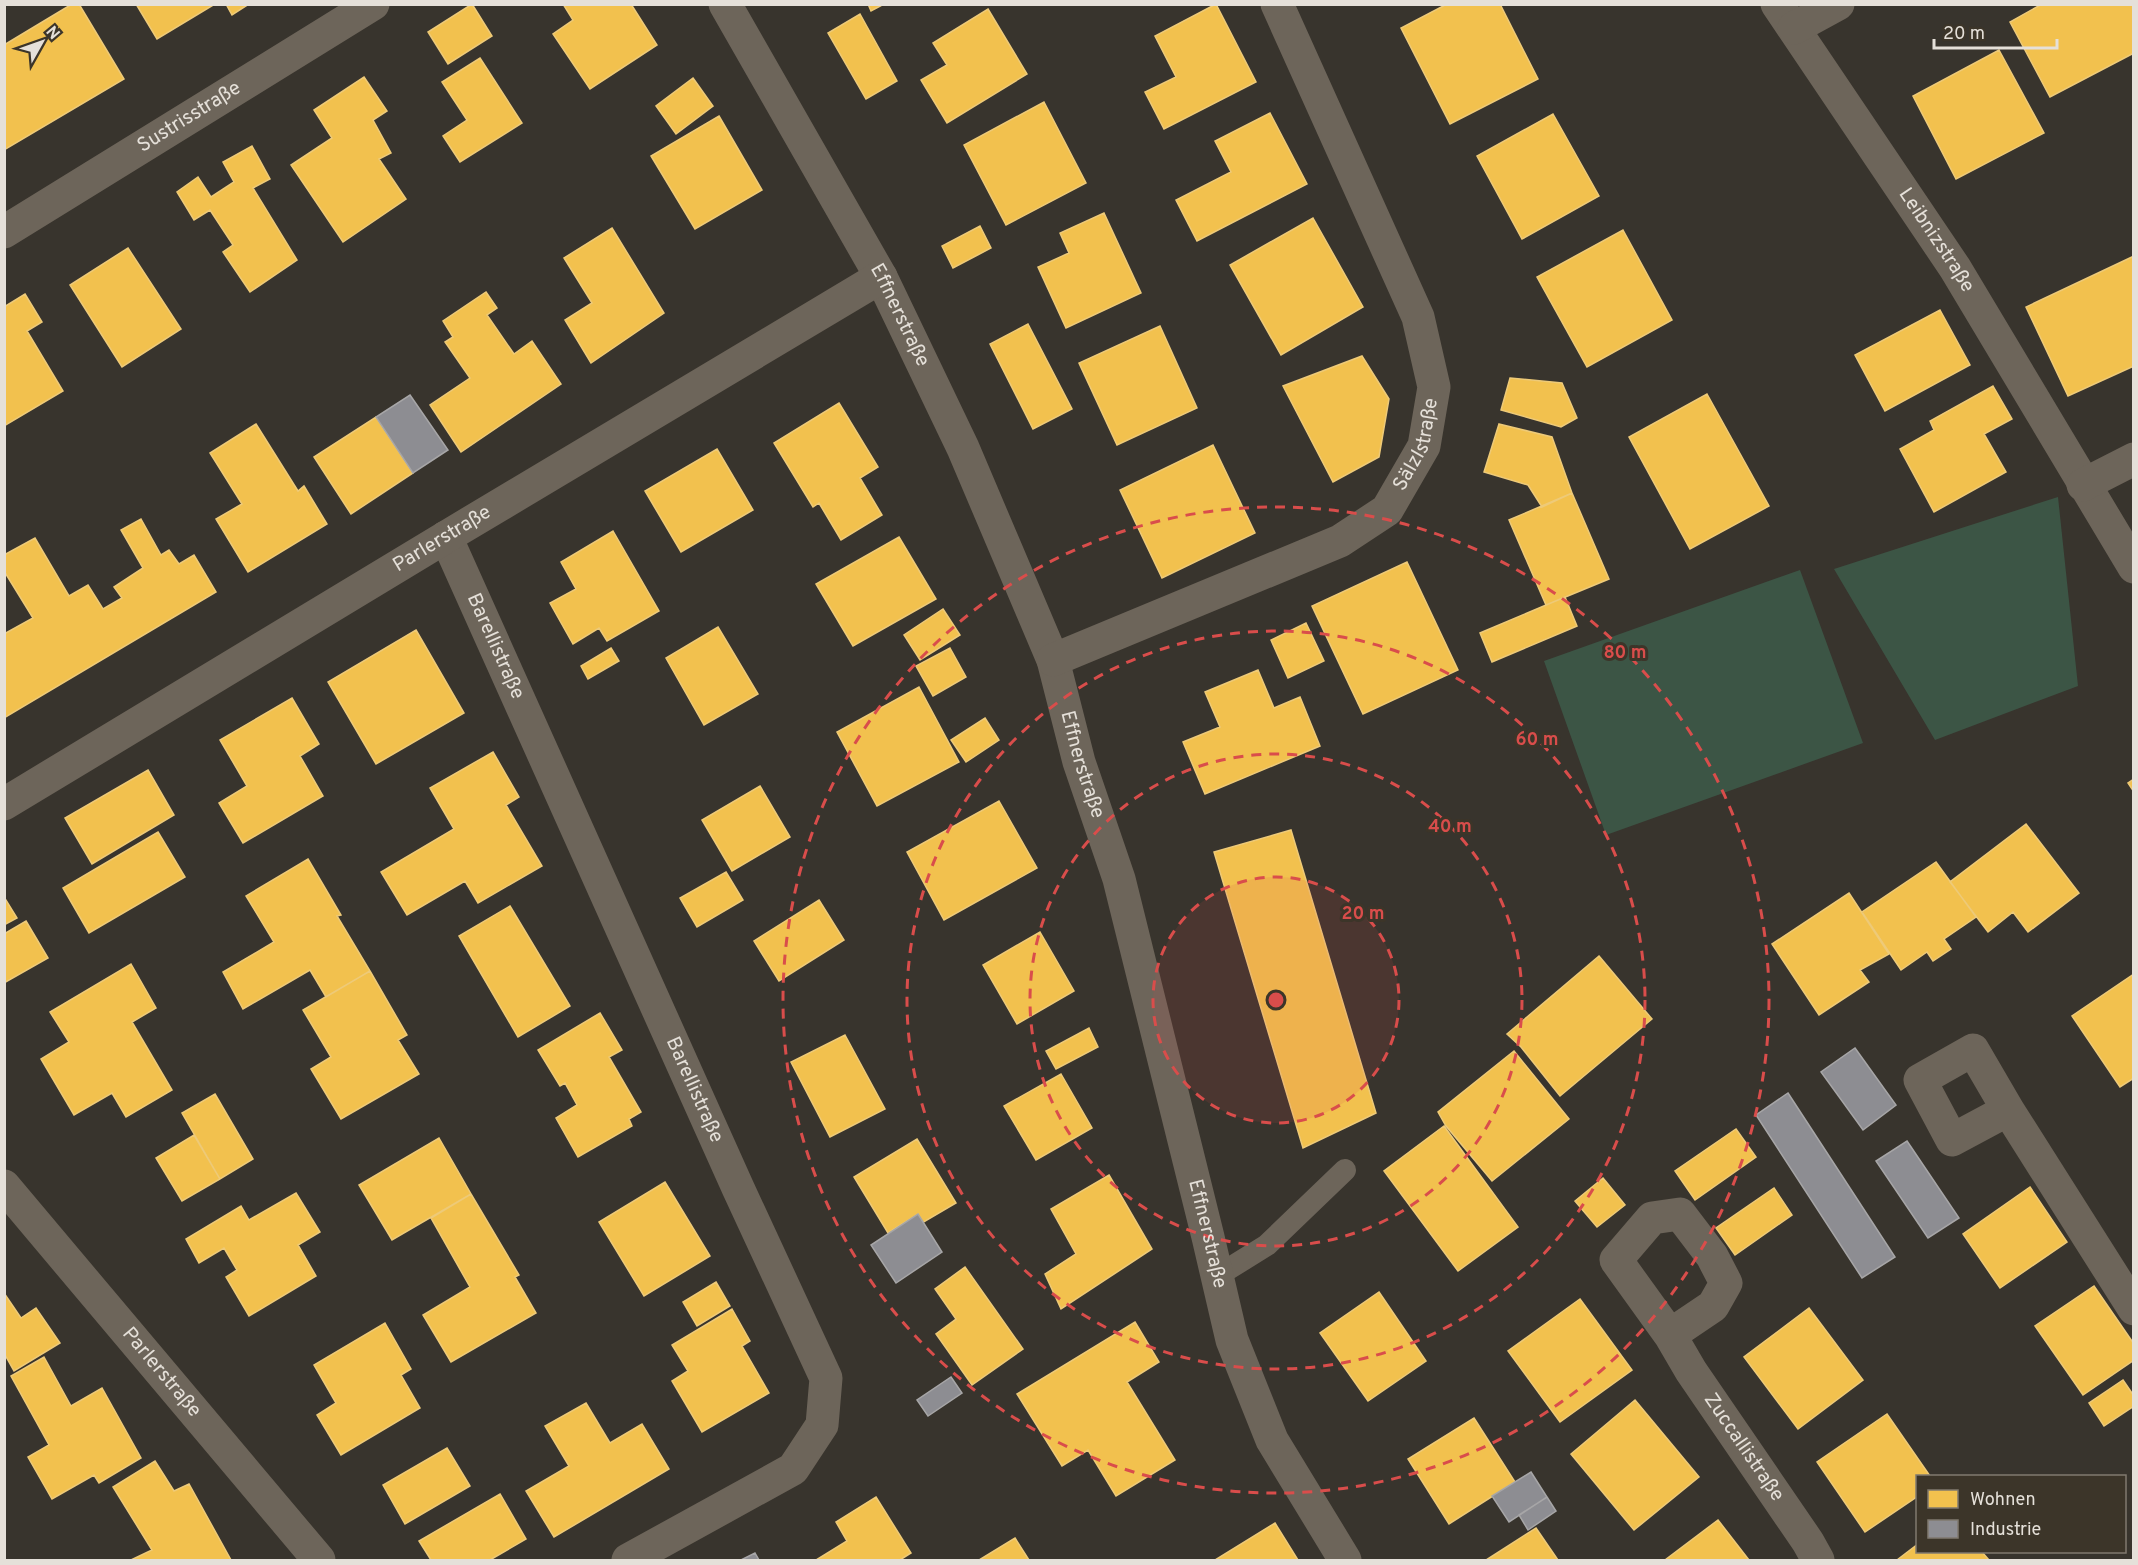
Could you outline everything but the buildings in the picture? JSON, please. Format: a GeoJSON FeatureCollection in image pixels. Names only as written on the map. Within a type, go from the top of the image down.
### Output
{"type":"FeatureCollection","features":[{"type":"Feature","properties":{"kind":"street","name":"Sustrisstraße"},"geometry":{"type":"LineString","coordinates":[[4,232],[373,4]]}},
{"type":"Feature","properties":{"kind":"street","name":"Effnerstraße"},"geometry":{"type":"LineString","coordinates":[[725,4],[881,276],[963,448],[1053,660],[1079,762],[1119,879],[1232,1340],[1272,1440],[1344,1560]]}},
{"type":"Feature","properties":{"kind":"street","name":"Sälzlstraße"},"geometry":{"type":"LineString","coordinates":[[1053,660],[1340,541],[1387,510],[1424,446],[1434,387],[1418,317],[1277,4]]}},
{"type":"Feature","properties":{"kind":"street"},"geometry":{"type":"LineString","coordinates":[[1786,16],[1838,4]]}},
{"type":"Feature","properties":{"kind":"street","name":"Leibnizstraße"},"geometry":{"type":"LineString","coordinates":[[1786,16],[1955,268],[2133,567]]}},
{"type":"Feature","properties":{"kind":"street","name":"Parlerstraße"},"geometry":{"type":"LineString","coordinates":[[4,804],[881,276]]}},
{"type":"Feature","properties":{"kind":"street"},"geometry":{"type":"LineString","coordinates":[[2083,485],[2133,459]]}},
{"type":"Feature","properties":{"kind":"street","name":"Barellistraße"},"geometry":{"type":"LineString","coordinates":[[446,537],[733,1177],[826,1378],[822,1425],[794,1469],[628,1560]]}},
{"type":"Feature","properties":{"kind":"street"},"geometry":{"type":"LineString","coordinates":[[2008,1110],[2133,1309]]}},
{"type":"Feature","properties":{"kind":"street","name":"Parlerstraße"},"geometry":{"type":"LineString","coordinates":[[4,1186],[319,1560]]}},
{"type":"Feature","properties":{"kind":"street","name":"Zuccallistraße"},"geometry":{"type":"LineString","coordinates":[[1670,1335],[1691,1371],[1818,1560]]}},
{"type":"Feature","properties":{"kind":"lane"},"geometry":{"type":"LineString","coordinates":[[1217,1275],[1267,1245],[1345,1170]]}},
{"type":"Feature","properties":{"kind":"green space"},"geometry":{"type":"Polygon","coordinates":[[[2058,497],[2078,686],[1935,740],[1834,569],[2058,497]]]}},
{"type":"Feature","properties":{"kind":"green space"},"geometry":{"type":"Polygon","coordinates":[[[1800,570],[1863,743],[1606,835],[1544,661],[1800,570]]]}}]}
